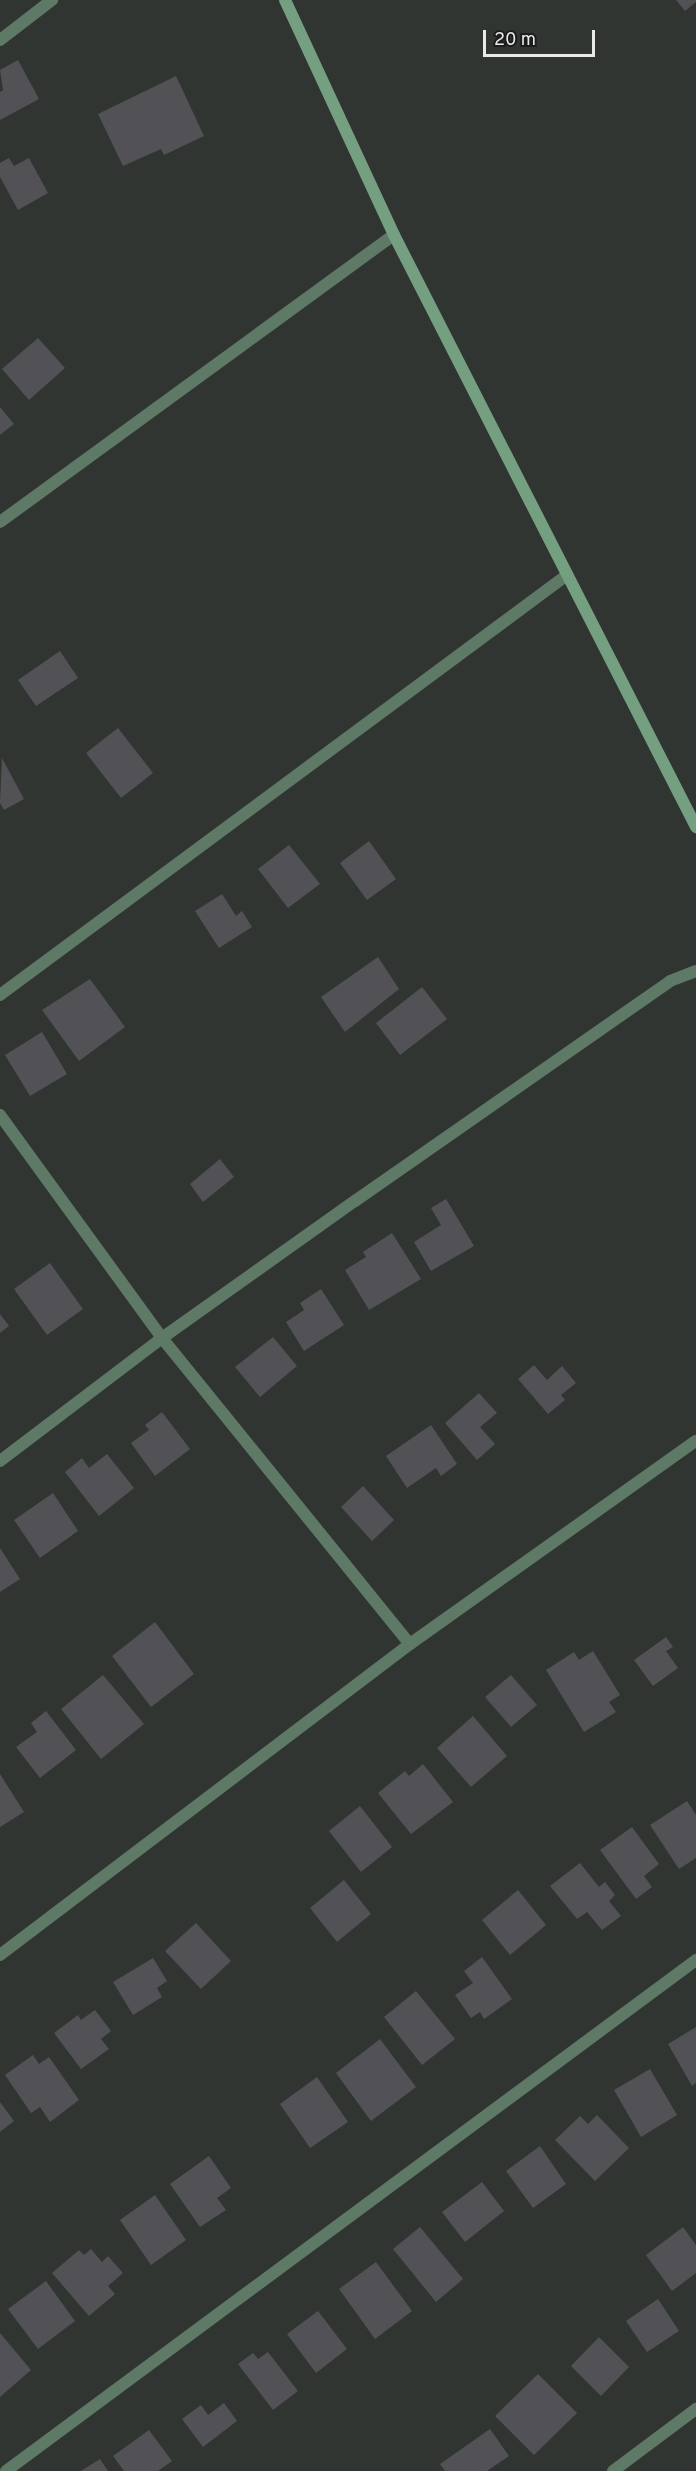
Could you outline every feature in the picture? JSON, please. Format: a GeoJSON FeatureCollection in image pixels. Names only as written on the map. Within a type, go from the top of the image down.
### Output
{"type":"FeatureCollection","features":[{"type":"Feature","properties":{"kind":"street"},"geometry":{"type":"LineString","coordinates":[[0,40],[52,0]]}},
{"type":"Feature","properties":{"kind":"street"},"geometry":{"type":"LineString","coordinates":[[285,0],[394,236],[696,827]]}},
{"type":"Feature","properties":{"kind":"street"},"geometry":{"type":"LineString","coordinates":[[0,522],[394,236]]}},
{"type":"Feature","properties":{"kind":"street"},"geometry":{"type":"LineString","coordinates":[[0,995],[567,575]]}},
{"type":"Feature","properties":{"kind":"street"},"geometry":{"type":"LineString","coordinates":[[0,1461],[162,1338],[670,981],[696,971]]}},
{"type":"Feature","properties":{"kind":"street"},"geometry":{"type":"LineString","coordinates":[[0,1115],[162,1338],[410,1644]]}},
{"type":"Feature","properties":{"kind":"street"},"geometry":{"type":"LineString","coordinates":[[0,1955],[410,1644],[696,1441]]}},
{"type":"Feature","properties":{"kind":"street"},"geometry":{"type":"LineString","coordinates":[[6,2471],[696,1960]]}},
{"type":"Feature","properties":{"kind":"street"},"geometry":{"type":"LineString","coordinates":[[613,2471],[696,2409]]}},
{"type":"Feature","properties":{"kind":"building"},"geometry":{"type":"Polygon","coordinates":[[[676,0],[696,0],[696,2],[685,11],[676,0]]]}},
{"type":"Feature","properties":{"kind":"building"},"geometry":{"type":"Polygon","coordinates":[[[18,60],[39,99],[0,120],[0,92],[3,90],[0,70],[18,60]]]}},
{"type":"Feature","properties":{"kind":"building"},"geometry":{"type":"Polygon","coordinates":[[[176,76],[204,136],[164,155],[161,149],[123,166],[98,114],[176,76]]]}},
{"type":"Feature","properties":{"kind":"building"},"geometry":{"type":"Polygon","coordinates":[[[9,158],[14,166],[29,158],[48,193],[18,210],[0,177],[0,163],[9,158]]]}},
{"type":"Feature","properties":{"kind":"building"},"geometry":{"type":"Polygon","coordinates":[[[38,338],[65,368],[29,400],[2,369],[38,338]]]}},
{"type":"Feature","properties":{"kind":"building"},"geometry":{"type":"Polygon","coordinates":[[[0,407],[14,424],[0,435],[0,407]]]}},
{"type":"Feature","properties":{"kind":"building"},"geometry":{"type":"Polygon","coordinates":[[[60,651],[78,678],[36,706],[18,680],[60,651]]]}},
{"type":"Feature","properties":{"kind":"building"},"geometry":{"type":"Polygon","coordinates":[[[118,728],[153,773],[121,798],[86,753],[118,728]]]}},
{"type":"Feature","properties":{"kind":"building"},"geometry":{"type":"Polygon","coordinates":[[[2,758],[24,799],[4,810],[0,803],[2,758]]]}},
{"type":"Feature","properties":{"kind":"building"},"geometry":{"type":"Polygon","coordinates":[[[369,841],[396,879],[367,900],[340,863],[369,841]]]}},
{"type":"Feature","properties":{"kind":"building"},"geometry":{"type":"Polygon","coordinates":[[[289,845],[320,884],[288,908],[258,869],[289,845]]]}},
{"type":"Feature","properties":{"kind":"building"},"geometry":{"type":"Polygon","coordinates":[[[222,894],[236,916],[242,911],[252,927],[219,948],[195,911],[222,894]]]}},
{"type":"Feature","properties":{"kind":"building"},"geometry":{"type":"Polygon","coordinates":[[[378,957],[399,989],[345,1032],[321,997],[378,957]]]}},
{"type":"Feature","properties":{"kind":"building"},"geometry":{"type":"Polygon","coordinates":[[[90,979],[125,1027],[79,1061],[42,1010],[90,979]]]}},
{"type":"Feature","properties":{"kind":"building"},"geometry":{"type":"Polygon","coordinates":[[[422,987],[447,1019],[400,1055],[376,1023],[422,987]]]}},
{"type":"Feature","properties":{"kind":"building"},"geometry":{"type":"Polygon","coordinates":[[[42,1032],[67,1074],[30,1096],[5,1055],[42,1032]]]}},
{"type":"Feature","properties":{"kind":"building"},"geometry":{"type":"Polygon","coordinates":[[[220,1159],[234,1177],[203,1202],[190,1184],[220,1159]]]}},
{"type":"Feature","properties":{"kind":"building"},"geometry":{"type":"Polygon","coordinates":[[[446,1199],[474,1246],[431,1271],[414,1242],[441,1225],[431,1208],[446,1199]]]}},
{"type":"Feature","properties":{"kind":"building"},"geometry":{"type":"Polygon","coordinates":[[[392,1233],[421,1279],[369,1310],[345,1270],[366,1257],[363,1252],[392,1233]]]}},
{"type":"Feature","properties":{"kind":"building"},"geometry":{"type":"Polygon","coordinates":[[[50,1263],[83,1309],[47,1335],[14,1289],[50,1263]]]}},
{"type":"Feature","properties":{"kind":"building"},"geometry":{"type":"Polygon","coordinates":[[[321,1289],[344,1325],[304,1351],[286,1322],[304,1310],[300,1303],[321,1289]]]}},
{"type":"Feature","properties":{"kind":"building"},"geometry":{"type":"Polygon","coordinates":[[[0,1314],[9,1326],[0,1333],[0,1314]]]}},
{"type":"Feature","properties":{"kind":"building"},"geometry":{"type":"Polygon","coordinates":[[[273,1337],[297,1366],[260,1397],[235,1367],[273,1337]]]}},
{"type":"Feature","properties":{"kind":"building"},"geometry":{"type":"Polygon","coordinates":[[[534,1365],[547,1380],[562,1366],[576,1383],[561,1395],[565,1400],[548,1414],[518,1379],[534,1365]]]}},
{"type":"Feature","properties":{"kind":"building"},"geometry":{"type":"Polygon","coordinates":[[[479,1393],[497,1413],[480,1427],[495,1444],[477,1460],[445,1423],[479,1393]]]}},
{"type":"Feature","properties":{"kind":"building"},"geometry":{"type":"Polygon","coordinates":[[[162,1412],[190,1449],[155,1476],[131,1443],[149,1430],[145,1425],[162,1412]]]}},
{"type":"Feature","properties":{"kind":"building"},"geometry":{"type":"Polygon","coordinates":[[[431,1425],[457,1464],[441,1476],[436,1468],[407,1488],[386,1456],[431,1425]]]}},
{"type":"Feature","properties":{"kind":"building"},"geometry":{"type":"Polygon","coordinates":[[[107,1454],[134,1488],[99,1516],[65,1472],[82,1458],[89,1468],[107,1454]]]}},
{"type":"Feature","properties":{"kind":"building"},"geometry":{"type":"Polygon","coordinates":[[[363,1486],[394,1520],[372,1541],[341,1507],[363,1486]]]}},
{"type":"Feature","properties":{"kind":"building"},"geometry":{"type":"Polygon","coordinates":[[[53,1493],[78,1531],[40,1558],[14,1520],[53,1493]]]}},
{"type":"Feature","properties":{"kind":"building"},"geometry":{"type":"Polygon","coordinates":[[[0,1548],[20,1579],[0,1592],[0,1548]]]}},
{"type":"Feature","properties":{"kind":"building"},"geometry":{"type":"Polygon","coordinates":[[[155,1622],[194,1674],[151,1707],[112,1656],[155,1622]]]}},
{"type":"Feature","properties":{"kind":"building"},"geometry":{"type":"Polygon","coordinates":[[[666,1637],[673,1647],[666,1651],[678,1668],[653,1686],[634,1660],[666,1637]]]}},
{"type":"Feature","properties":{"kind":"building"},"geometry":{"type":"Polygon","coordinates":[[[593,1651],[620,1695],[609,1702],[616,1712],[584,1732],[546,1670],[574,1652],[579,1660],[593,1651]]]}},
{"type":"Feature","properties":{"kind":"building"},"geometry":{"type":"Polygon","coordinates":[[[103,1675],[144,1724],[101,1759],[61,1709],[103,1675]]]}},
{"type":"Feature","properties":{"kind":"building"},"geometry":{"type":"Polygon","coordinates":[[[511,1675],[537,1705],[511,1727],[485,1697],[511,1675]]]}},
{"type":"Feature","properties":{"kind":"building"},"geometry":{"type":"Polygon","coordinates":[[[46,1711],[76,1750],[40,1778],[16,1747],[37,1732],[31,1723],[46,1711]]]}},
{"type":"Feature","properties":{"kind":"building"},"geometry":{"type":"Polygon","coordinates":[[[473,1716],[507,1756],[471,1787],[437,1748],[473,1716]]]}},
{"type":"Feature","properties":{"kind":"building"},"geometry":{"type":"Polygon","coordinates":[[[423,1764],[453,1802],[411,1834],[378,1793],[405,1771],[409,1776],[423,1764]]]}},
{"type":"Feature","properties":{"kind":"building"},"geometry":{"type":"Polygon","coordinates":[[[0,1774],[24,1812],[0,1827],[0,1774]]]}},
{"type":"Feature","properties":{"kind":"building"},"geometry":{"type":"Polygon","coordinates":[[[687,1801],[696,1815],[696,1858],[679,1869],[650,1825],[687,1801]]]}},
{"type":"Feature","properties":{"kind":"building"},"geometry":{"type":"Polygon","coordinates":[[[360,1806],[392,1847],[361,1872],[329,1831],[360,1806]]]}},
{"type":"Feature","properties":{"kind":"building"},"geometry":{"type":"Polygon","coordinates":[[[632,1827],[659,1864],[644,1876],[652,1887],[636,1899],[600,1850],[632,1827]]]}},
{"type":"Feature","properties":{"kind":"building"},"geometry":{"type":"Polygon","coordinates":[[[580,1863],[599,1887],[605,1882],[615,1895],[609,1901],[621,1916],[602,1930],[587,1912],[577,1919],[550,1886],[580,1863]]]}},
{"type":"Feature","properties":{"kind":"building"},"geometry":{"type":"Polygon","coordinates":[[[344,1880],[371,1914],[337,1942],[310,1908],[344,1880]]]}},
{"type":"Feature","properties":{"kind":"building"},"geometry":{"type":"Polygon","coordinates":[[[518,1890],[546,1925],[510,1955],[482,1920],[518,1890]]]}},
{"type":"Feature","properties":{"kind":"building"},"geometry":{"type":"Polygon","coordinates":[[[196,1923],[231,1961],[201,1989],[165,1951],[196,1923]]]}},
{"type":"Feature","properties":{"kind":"building"},"geometry":{"type":"Polygon","coordinates":[[[482,1957],[512,1999],[484,2019],[480,2012],[471,2018],[455,1995],[473,1983],[464,1971],[482,1957]]]}},
{"type":"Feature","properties":{"kind":"building"},"geometry":{"type":"Polygon","coordinates":[[[153,1958],[167,1981],[157,1988],[162,1997],[133,2015],[113,1982],[153,1958]]]}},
{"type":"Feature","properties":{"kind":"building"},"geometry":{"type":"Polygon","coordinates":[[[416,1991],[455,2039],[422,2065],[384,2017],[416,1991]]]}},
{"type":"Feature","properties":{"kind":"building"},"geometry":{"type":"Polygon","coordinates":[[[95,2010],[111,2031],[101,2039],[109,2049],[81,2069],[54,2033],[78,2015],[81,2020],[95,2010]]]}},
{"type":"Feature","properties":{"kind":"building"},"geometry":{"type":"Polygon","coordinates":[[[696,2027],[696,2083],[692,2086],[668,2044],[696,2027]]]}},
{"type":"Feature","properties":{"kind":"building"},"geometry":{"type":"Polygon","coordinates":[[[380,2039],[416,2087],[371,2121],[336,2073],[380,2039]]]}},
{"type":"Feature","properties":{"kind":"building"},"geometry":{"type":"Polygon","coordinates":[[[33,2055],[39,2064],[49,2057],[79,2100],[50,2122],[40,2107],[31,2113],[5,2075],[33,2055]]]}},
{"type":"Feature","properties":{"kind":"building"},"geometry":{"type":"Polygon","coordinates":[[[650,2069],[677,2115],[641,2137],[614,2090],[650,2069]]]}},
{"type":"Feature","properties":{"kind":"building"},"geometry":{"type":"Polygon","coordinates":[[[317,2077],[348,2122],[310,2148],[280,2104],[317,2077]]]}},
{"type":"Feature","properties":{"kind":"building"},"geometry":{"type":"Polygon","coordinates":[[[0,2102],[14,2121],[0,2132],[0,2102]]]}},
{"type":"Feature","properties":{"kind":"building"},"geometry":{"type":"Polygon","coordinates":[[[597,2115],[629,2148],[595,2181],[555,2140],[580,2116],[588,2124],[597,2115]]]}},
{"type":"Feature","properties":{"kind":"building"},"geometry":{"type":"Polygon","coordinates":[[[540,2146],[566,2184],[533,2208],[506,2171],[540,2146]]]}},
{"type":"Feature","properties":{"kind":"building"},"geometry":{"type":"Polygon","coordinates":[[[209,2156],[231,2188],[217,2198],[226,2210],[200,2227],[170,2184],[209,2156]]]}},
{"type":"Feature","properties":{"kind":"building"},"geometry":{"type":"Polygon","coordinates":[[[482,2182],[504,2211],[465,2242],[442,2212],[482,2182]]]}},
{"type":"Feature","properties":{"kind":"building"},"geometry":{"type":"Polygon","coordinates":[[[155,2195],[186,2240],[151,2265],[120,2220],[155,2195]]]}},
{"type":"Feature","properties":{"kind":"building"},"geometry":{"type":"Polygon","coordinates":[[[420,2227],[463,2279],[436,2302],[393,2249],[420,2227]]]}},
{"type":"Feature","properties":{"kind":"building"},"geometry":{"type":"Polygon","coordinates":[[[683,2227],[696,2245],[696,2273],[672,2291],[646,2255],[683,2227]]]}},
{"type":"Feature","properties":{"kind":"building"},"geometry":{"type":"Polygon","coordinates":[[[91,2249],[102,2262],[108,2256],[123,2273],[108,2286],[115,2294],[89,2316],[52,2273],[79,2250],[84,2255],[91,2249]]]}},
{"type":"Feature","properties":{"kind":"building"},"geometry":{"type":"Polygon","coordinates":[[[376,2262],[412,2311],[375,2339],[339,2289],[376,2262]]]}},
{"type":"Feature","properties":{"kind":"building"},"geometry":{"type":"Polygon","coordinates":[[[46,2281],[75,2321],[38,2349],[8,2309],[46,2281]]]}},
{"type":"Feature","properties":{"kind":"building"},"geometry":{"type":"Polygon","coordinates":[[[658,2299],[679,2331],[647,2352],[626,2321],[658,2299]]]}},
{"type":"Feature","properties":{"kind":"building"},"geometry":{"type":"Polygon","coordinates":[[[318,2311],[347,2349],[316,2373],[287,2334],[318,2311]]]}},
{"type":"Feature","properties":{"kind":"building"},"geometry":{"type":"Polygon","coordinates":[[[0,2333],[31,2370],[0,2397],[0,2333]]]}},
{"type":"Feature","properties":{"kind":"building"},"geometry":{"type":"Polygon","coordinates":[[[599,2337],[629,2367],[601,2396],[571,2366],[599,2337]]]}},
{"type":"Feature","properties":{"kind":"building"},"geometry":{"type":"Polygon","coordinates":[[[268,2352],[298,2391],[273,2410],[238,2364],[253,2353],[258,2359],[268,2352]]]}},
{"type":"Feature","properties":{"kind":"building"},"geometry":{"type":"Polygon","coordinates":[[[538,2374],[577,2413],[534,2455],[495,2416],[538,2374]]]}},
{"type":"Feature","properties":{"kind":"building"},"geometry":{"type":"Polygon","coordinates":[[[224,2403],[237,2421],[203,2447],[182,2419],[201,2405],[208,2415],[224,2403]]]}},
{"type":"Feature","properties":{"kind":"building"},"geometry":{"type":"Polygon","coordinates":[[[490,2429],[509,2456],[487,2471],[445,2471],[440,2464],[490,2429]]]}},
{"type":"Feature","properties":{"kind":"building"},"geometry":{"type":"Polygon","coordinates":[[[149,2430],[172,2461],[158,2471],[124,2471],[113,2456],[149,2430]]]}},
{"type":"Feature","properties":{"kind":"building"},"geometry":{"type":"Polygon","coordinates":[[[100,2459],[108,2471],[81,2471],[100,2459]]]}}]}
